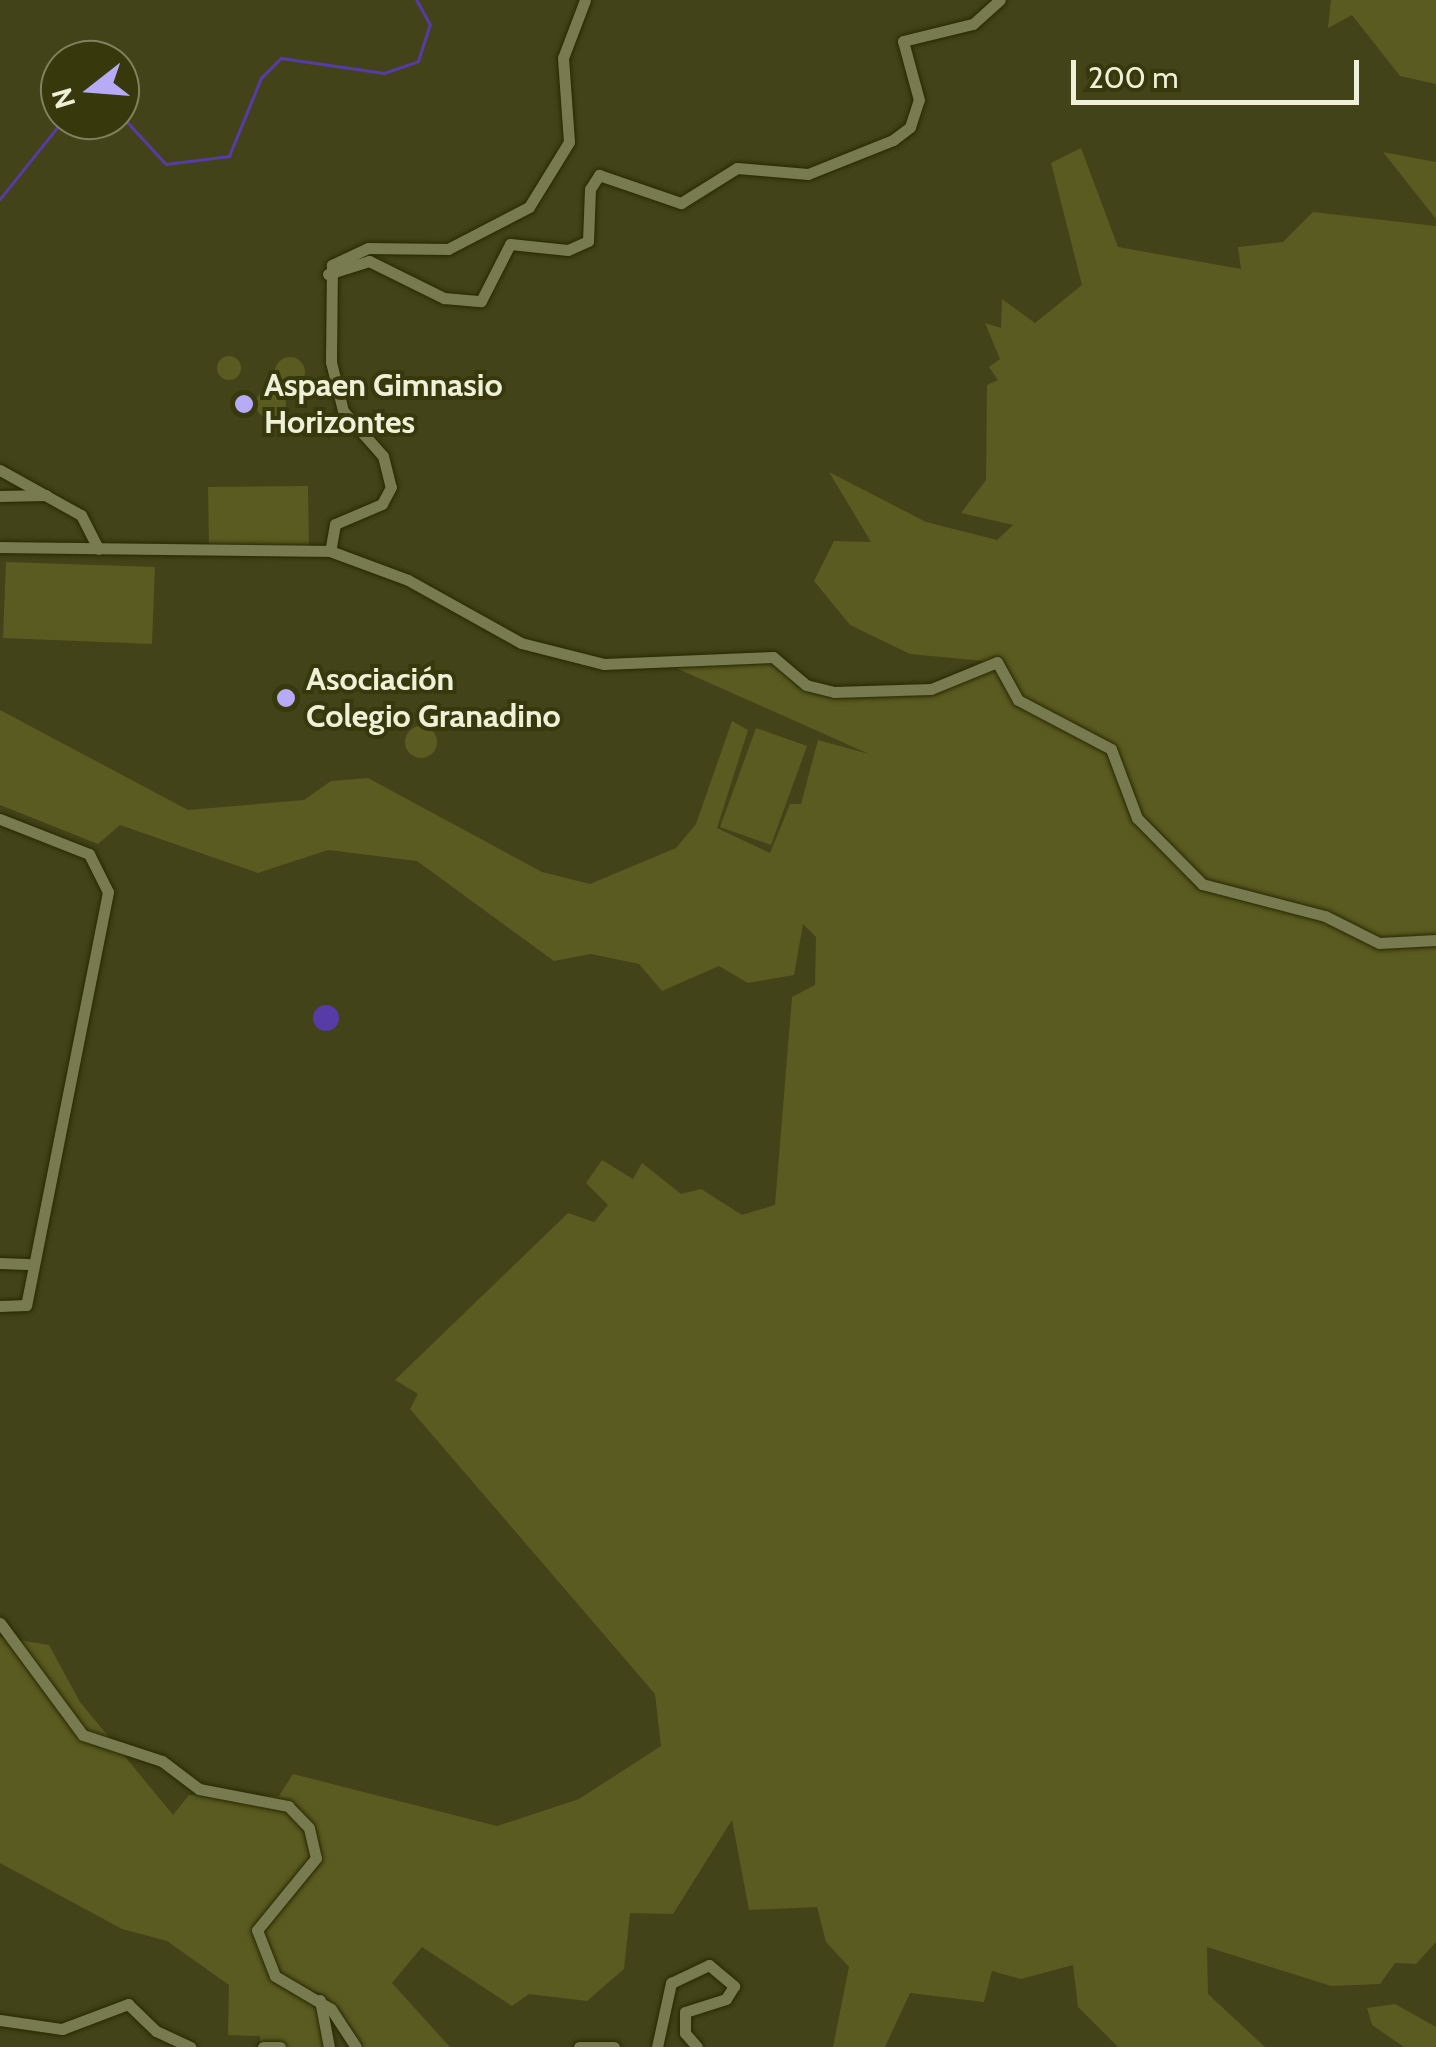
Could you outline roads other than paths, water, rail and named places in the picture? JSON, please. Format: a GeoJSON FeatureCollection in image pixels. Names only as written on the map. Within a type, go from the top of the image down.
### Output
{"type":"FeatureCollection","features":[{"type":"Feature","properties":{"kind":"street"},"geometry":{"type":"LineString","coordinates":[[330,551],[335,524],[382,504],[391,487],[383,456],[343,411],[328,274],[338,258],[368,248],[448,249],[528,208],[570,142],[563,58],[585,0]]}},
{"type":"Feature","properties":{"kind":"street"},"geometry":{"type":"LineString","coordinates":[[328,274],[381,263],[444,298],[481,300],[510,244],[568,250],[588,241],[590,189],[599,175],[681,203],[737,168],[808,174],[893,140],[910,126],[919,100],[904,41],[973,24],[1000,0]]}},
{"type":"Feature","properties":{"kind":"street"},"geometry":{"type":"LineString","coordinates":[[0,470],[81,515],[98,550]]}},
{"type":"Feature","properties":{"kind":"street"},"geometry":{"type":"LineString","coordinates":[[0,496],[46,496]]}},
{"type":"Feature","properties":{"kind":"street"},"geometry":{"type":"LineString","coordinates":[[0,547],[330,551],[438,594],[521,643],[604,664],[773,657],[806,685],[834,692],[931,689],[997,662],[1018,700],[1111,749],[1137,818],[1202,884],[1326,916],[1379,943],[1436,940]]}},
{"type":"Feature","properties":{"kind":"street"},"geometry":{"type":"LineString","coordinates":[[0,819],[89,854],[108,892],[26,1305],[0,1306]]}},
{"type":"Feature","properties":{"kind":"street"},"geometry":{"type":"LineString","coordinates":[[0,1263],[33,1264]]}},
{"type":"Feature","properties":{"kind":"street"},"geometry":{"type":"LineString","coordinates":[[0,1623],[84,1734],[162,1761],[199,1788],[288,1806],[309,1828],[316,1858],[257,1930],[275,1976],[320,2000],[356,2047]]}},
{"type":"Feature","properties":{"kind":"street"},"geometry":{"type":"LineString","coordinates":[[657,2047],[671,1983],[709,1965],[734,1986],[726,2000],[685,2012],[685,2033],[697,2047]]}},
{"type":"Feature","properties":{"kind":"street"},"geometry":{"type":"LineString","coordinates":[[320,2000],[329,2047]]}},
{"type":"Feature","properties":{"kind":"street"},"geometry":{"type":"LineString","coordinates":[[0,2020],[62,2030],[128,2004],[156,2031],[192,2047]]}},
{"type":"Feature","properties":{"kind":"street"},"geometry":{"type":"LineString","coordinates":[[263,2047],[280,2047]]}},
{"type":"Feature","properties":{"kind":"street"},"geometry":{"type":"LineString","coordinates":[[578,2047],[614,2047]]}},
{"type":"Feature","properties":{"kind":"waterway"},"geometry":{"type":"LineString","coordinates":[[140,136],[166,164],[229,156],[261,78],[281,58],[384,73],[418,61],[430,25],[416,0]]}},
{"type":"Feature","properties":{"kind":"waterway"},"geometry":{"type":"LineString","coordinates":[[0,199],[47,140]]}},
{"type":"Feature","properties":{"kind":"place","name":"Aspaen Gimnasio Horizontes"},"geometry":{"type":"Point","coordinates":[244,404]}},
{"type":"Feature","properties":{"kind":"place","name":"Asociación Colegio Granadino"},"geometry":{"type":"Point","coordinates":[286,698]}}]}
